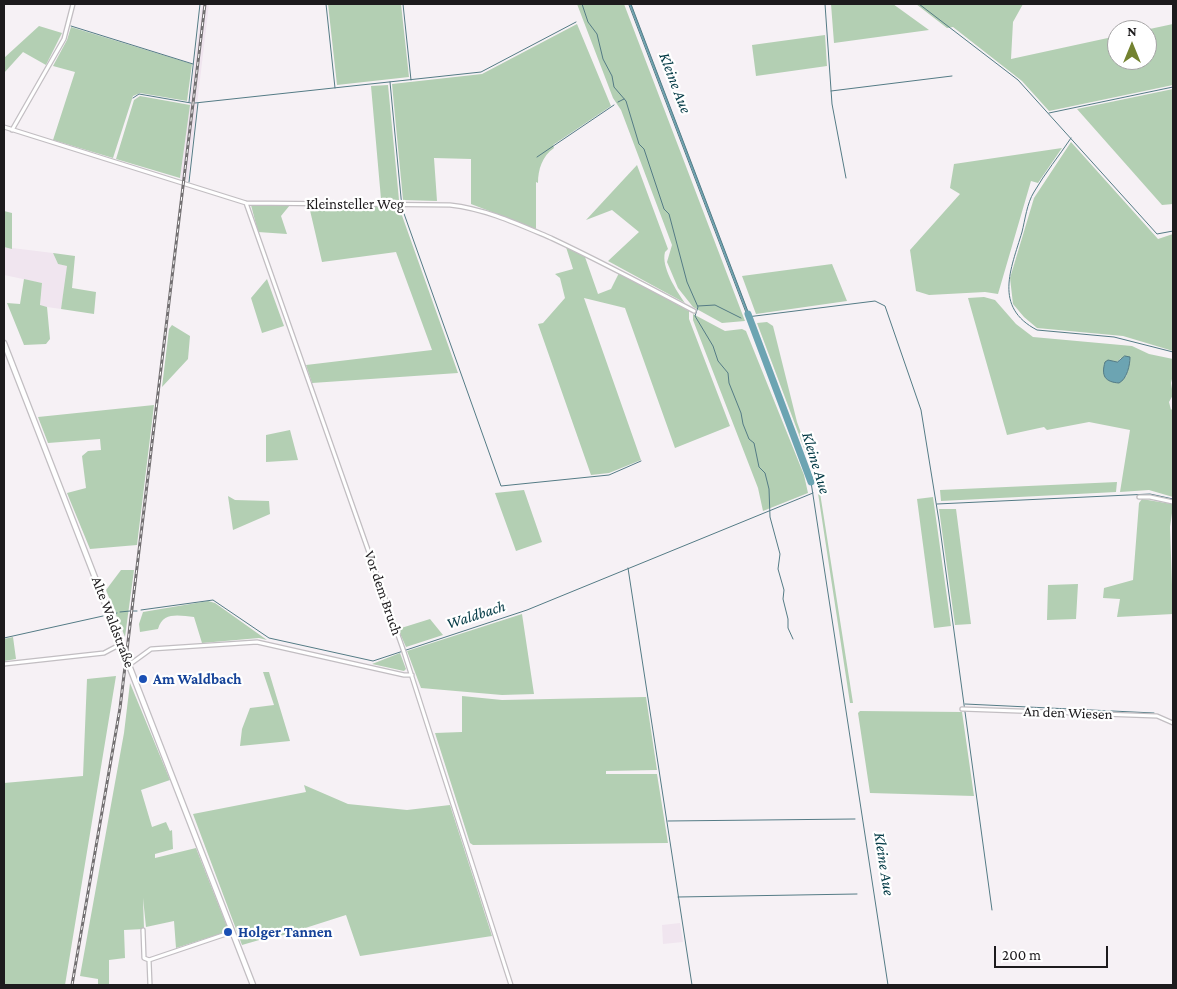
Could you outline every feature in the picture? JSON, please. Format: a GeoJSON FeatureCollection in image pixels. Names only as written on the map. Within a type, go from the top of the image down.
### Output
{"type":"FeatureCollection","features":[{"type":"Feature","properties":{"kind":"street"},"geometry":{"type":"LineString","coordinates":[[12,130],[64,39],[73,4]]}},
{"type":"Feature","properties":{"kind":"street","name":"Kleinsteller Weg"},"geometry":{"type":"LineString","coordinates":[[4,127],[246,203],[450,205],[474,208],[490,213],[606,264],[694,311]]}},
{"type":"Feature","properties":{"kind":"street","name":"Vor dem Bruch"},"geometry":{"type":"LineString","coordinates":[[246,203],[412,675],[511,985]]}},
{"type":"Feature","properties":{"kind":"street","name":"Alte Waldstraße"},"geometry":{"type":"LineString","coordinates":[[4,343],[253,985]]}},
{"type":"Feature","properties":{"kind":"street"},"geometry":{"type":"LineString","coordinates":[[1139,497],[1150,497],[1173,502]]}},
{"type":"Feature","properties":{"kind":"street"},"geometry":{"type":"LineString","coordinates":[[129,665],[151,650],[257,642],[404,675],[412,675]]}},
{"type":"Feature","properties":{"kind":"street"},"geometry":{"type":"LineString","coordinates":[[4,664],[104,653],[121,644]]}},
{"type":"Feature","properties":{"kind":"street","name":"An den Wiesen"},"geometry":{"type":"LineString","coordinates":[[962,709],[1156,716],[1173,723]]}},
{"type":"Feature","properties":{"kind":"street"},"geometry":{"type":"LineString","coordinates":[[143,930],[144,958],[149,960],[232,932]]}},
{"type":"Feature","properties":{"kind":"street"},"geometry":{"type":"LineString","coordinates":[[149,960],[150,985]]}},
{"type":"Feature","properties":{"kind":"shaded area"},"geometry":{"type":"Polygon","coordinates":[[[202,4],[209,4],[188,180],[180,178],[202,4]]]}},
{"type":"Feature","properties":{"kind":"shaded area"},"geometry":{"type":"Polygon","coordinates":[[[4,247],[53,253],[58,264],[68,266],[61,309],[40,306],[42,283],[4,275],[4,247]]]}},
{"type":"Feature","properties":{"kind":"shaded area"},"geometry":{"type":"Polygon","coordinates":[[[680,923],[683,942],[663,944],[662,925],[680,923]]]}},
{"type":"Feature","properties":{"kind":"green space"},"geometry":{"type":"Polygon","coordinates":[[[328,4],[401,4],[409,77],[337,85],[328,4]]]}},
{"type":"Feature","properties":{"kind":"green space"},"geometry":{"type":"Polygon","coordinates":[[[577,4],[624,4],[745,321],[722,323],[693,307],[678,288],[667,262],[672,245],[621,110],[613,98],[577,4]]]}},
{"type":"Feature","properties":{"kind":"green space"},"geometry":{"type":"Polygon","coordinates":[[[831,4],[893,4],[929,30],[834,43],[831,4]]]}},
{"type":"Feature","properties":{"kind":"green space"},"geometry":{"type":"Polygon","coordinates":[[[916,4],[1023,4],[1013,22],[1011,59],[1107,38],[1107,70],[1157,70],[1157,27],[1173,24],[1173,85],[1049,111],[1022,81],[953,27],[947,28],[916,4]]]}},
{"type":"Feature","properties":{"kind":"green space"},"geometry":{"type":"Polygon","coordinates":[[[577,24],[611,106],[553,145],[554,148],[546,155],[540,168],[538,183],[536,182],[536,229],[471,204],[471,159],[434,158],[437,201],[403,200],[392,84],[482,74],[577,24]]]}},
{"type":"Feature","properties":{"kind":"green space"},"geometry":{"type":"Polygon","coordinates":[[[39,26],[62,33],[46,65],[23,52],[4,73],[4,58],[39,26]]]}},
{"type":"Feature","properties":{"kind":"green space"},"geometry":{"type":"Polygon","coordinates":[[[71,27],[192,64],[187,101],[140,93],[133,96],[113,158],[53,140],[75,72],[53,66],[67,40],[71,27]]]}},
{"type":"Feature","properties":{"kind":"green space"},"geometry":{"type":"Polygon","coordinates":[[[825,35],[827,66],[756,76],[752,45],[825,35]]]}},
{"type":"Feature","properties":{"kind":"green space"},"geometry":{"type":"Polygon","coordinates":[[[388,85],[399,200],[381,199],[371,86],[388,85]]]}},
{"type":"Feature","properties":{"kind":"green space"},"geometry":{"type":"Polygon","coordinates":[[[1173,89],[1173,204],[1162,205],[1077,109],[1173,89]]]}},
{"type":"Feature","properties":{"kind":"green space"},"geometry":{"type":"Polygon","coordinates":[[[140,96],[190,105],[180,178],[116,159],[134,100],[140,96]]]}},
{"type":"Feature","properties":{"kind":"green space"},"geometry":{"type":"Polygon","coordinates":[[[1071,142],[1158,239],[1173,234],[1173,351],[1123,336],[1037,328],[1013,304],[1010,278],[1034,198],[1071,142]]]}},
{"type":"Feature","properties":{"kind":"green space"},"geometry":{"type":"Polygon","coordinates":[[[1062,148],[1038,183],[1031,181],[998,294],[985,292],[929,295],[916,291],[910,250],[960,194],[950,188],[954,164],[1062,148]]]}},
{"type":"Feature","properties":{"kind":"green space"},"geometry":{"type":"Polygon","coordinates":[[[637,165],[668,249],[665,252],[664,258],[667,271],[685,303],[608,261],[639,232],[612,210],[586,220],[637,165]]]}},
{"type":"Feature","properties":{"kind":"green space"},"geometry":{"type":"Polygon","coordinates":[[[251,205],[290,205],[281,216],[287,234],[258,232],[251,205]]]}},
{"type":"Feature","properties":{"kind":"green space"},"geometry":{"type":"Polygon","coordinates":[[[309,206],[399,207],[458,373],[312,383],[306,365],[432,350],[396,252],[322,262],[309,206]]]}},
{"type":"Feature","properties":{"kind":"green space"},"geometry":{"type":"Polygon","coordinates":[[[4,211],[12,213],[12,249],[4,247],[4,211]]]}},
{"type":"Feature","properties":{"kind":"green space"},"geometry":{"type":"Polygon","coordinates":[[[566,247],[585,257],[598,294],[611,289],[619,273],[689,311],[689,319],[730,426],[675,448],[625,308],[584,298],[641,460],[609,473],[591,475],[538,324],[543,323],[565,298],[560,278],[555,274],[573,269],[566,247]]]}},
{"type":"Feature","properties":{"kind":"green space"},"geometry":{"type":"Polygon","coordinates":[[[53,253],[75,256],[72,288],[96,292],[94,314],[61,309],[67,266],[58,264],[53,253]]]}},
{"type":"Feature","properties":{"kind":"green space"},"geometry":{"type":"Polygon","coordinates":[[[832,264],[847,301],[756,314],[742,276],[832,264]]]}},
{"type":"Feature","properties":{"kind":"green space"},"geometry":{"type":"Polygon","coordinates":[[[24,279],[42,283],[40,305],[47,307],[50,339],[46,344],[24,345],[7,303],[20,304],[24,279]]]}},
{"type":"Feature","properties":{"kind":"green space"},"geometry":{"type":"Polygon","coordinates":[[[267,279],[284,326],[262,333],[251,298],[267,279]]]}},
{"type":"Feature","properties":{"kind":"green space"},"geometry":{"type":"Polygon","coordinates":[[[984,297],[995,300],[1016,324],[1033,337],[1132,346],[1149,354],[1173,359],[1171,383],[1173,395],[1169,402],[1171,410],[1173,408],[1173,497],[1149,490],[1120,492],[1130,430],[1089,422],[1047,430],[1044,427],[1007,435],[968,298],[984,297]],[[1121,358],[1117,362],[1111,361],[1126,377],[1130,360],[1121,358]]]}},
{"type":"Feature","properties":{"kind":"green space"},"geometry":{"type":"Polygon","coordinates":[[[693,314],[725,331],[742,329],[746,331],[804,475],[808,493],[763,511],[758,488],[693,320],[693,314]]]}},
{"type":"Feature","properties":{"kind":"green space"},"geometry":{"type":"Polygon","coordinates":[[[767,322],[773,326],[797,422],[818,480],[853,703],[850,703],[816,480],[757,323],[767,322]]]}},
{"type":"Feature","properties":{"kind":"green space"},"geometry":{"type":"Polygon","coordinates":[[[172,325],[190,336],[188,359],[162,387],[169,329],[172,325]]]}},
{"type":"Feature","properties":{"kind":"green space"},"geometry":{"type":"Polygon","coordinates":[[[154,405],[137,545],[90,549],[67,493],[86,488],[82,456],[88,451],[101,450],[100,439],[48,443],[38,417],[154,405]]]}},
{"type":"Feature","properties":{"kind":"green space"},"geometry":{"type":"Polygon","coordinates":[[[290,430],[298,460],[266,462],[266,435],[290,430]]]}},
{"type":"Feature","properties":{"kind":"green space"},"geometry":{"type":"Polygon","coordinates":[[[1117,482],[1116,492],[941,501],[940,490],[1117,482]]]}},
{"type":"Feature","properties":{"kind":"green space"},"geometry":{"type":"Polygon","coordinates":[[[524,490],[542,542],[516,551],[495,493],[524,490]]]}},
{"type":"Feature","properties":{"kind":"green space"},"geometry":{"type":"Polygon","coordinates":[[[228,496],[235,500],[269,501],[270,514],[233,530],[228,496]]]}},
{"type":"Feature","properties":{"kind":"green space"},"geometry":{"type":"Polygon","coordinates":[[[933,497],[951,626],[934,628],[917,499],[933,497]]]}},
{"type":"Feature","properties":{"kind":"green space"},"geometry":{"type":"Polygon","coordinates":[[[1142,499],[1172,504],[1173,506],[1170,527],[1173,614],[1117,617],[1120,599],[1103,598],[1104,588],[1133,580],[1139,503],[1142,499]]]}},
{"type":"Feature","properties":{"kind":"green space"},"geometry":{"type":"Polygon","coordinates":[[[939,509],[956,509],[971,624],[955,625],[939,509]]]}},
{"type":"Feature","properties":{"kind":"green space"},"geometry":{"type":"Polygon","coordinates":[[[121,570],[134,570],[125,637],[106,590],[121,570]]]}},
{"type":"Feature","properties":{"kind":"green space"},"geometry":{"type":"Polygon","coordinates":[[[1078,584],[1076,619],[1047,620],[1048,585],[1078,584]]]}},
{"type":"Feature","properties":{"kind":"green space"},"geometry":{"type":"Polygon","coordinates":[[[208,601],[215,603],[267,640],[259,638],[202,643],[194,617],[183,616],[168,617],[160,623],[158,629],[140,632],[139,624],[143,612],[208,601]]]}},
{"type":"Feature","properties":{"kind":"green space"},"geometry":{"type":"Polygon","coordinates":[[[522,614],[534,694],[502,695],[421,688],[407,651],[522,614]]]}},
{"type":"Feature","properties":{"kind":"green space"},"geometry":{"type":"Polygon","coordinates":[[[430,619],[443,635],[406,647],[398,629],[430,619]]]}},
{"type":"Feature","properties":{"kind":"green space"},"geometry":{"type":"Polygon","coordinates":[[[13,637],[16,659],[4,661],[4,639],[13,637]]]}},
{"type":"Feature","properties":{"kind":"green space"},"geometry":{"type":"Polygon","coordinates":[[[400,653],[406,669],[404,671],[372,664],[400,653]]]}},
{"type":"Feature","properties":{"kind":"green space"},"geometry":{"type":"Polygon","coordinates":[[[263,672],[269,672],[290,741],[240,746],[242,729],[250,708],[274,705],[263,672]]]}},
{"type":"Feature","properties":{"kind":"green space"},"geometry":{"type":"Polygon","coordinates":[[[116,676],[65,985],[4,985],[4,783],[83,776],[87,679],[116,676]]]}},
{"type":"Feature","properties":{"kind":"green space"},"geometry":{"type":"Polygon","coordinates":[[[130,683],[170,780],[141,790],[152,827],[166,822],[170,831],[172,830],[173,849],[155,854],[155,858],[196,848],[228,929],[226,932],[176,948],[174,921],[146,927],[143,898],[144,929],[124,930],[125,958],[109,960],[109,985],[98,985],[98,979],[80,976],[124,733],[130,683]]]}},
{"type":"Feature","properties":{"kind":"green space"},"geometry":{"type":"Polygon","coordinates":[[[462,696],[502,700],[646,697],[657,770],[606,771],[606,774],[657,774],[668,843],[473,845],[470,843],[435,733],[462,732],[462,696]]]}},
{"type":"Feature","properties":{"kind":"green space"},"geometry":{"type":"Polygon","coordinates":[[[860,711],[962,712],[974,796],[870,793],[858,713],[860,711]]]}},
{"type":"Feature","properties":{"kind":"green space"},"geometry":{"type":"Polygon","coordinates":[[[304,785],[348,804],[407,810],[450,805],[492,936],[360,956],[346,915],[274,938],[273,936],[242,945],[193,814],[306,792],[304,785]]]}},
{"type":"Feature","properties":{"kind":"water"},"geometry":{"type":"Polygon","coordinates":[[[629,4],[631,4],[752,322],[750,322],[629,4]]]}},
{"type":"Feature","properties":{"kind":"water"},"geometry":{"type":"Polygon","coordinates":[[[1125,356],[1130,357],[1129,368],[1122,381],[1119,383],[1107,380],[1104,375],[1105,362],[1108,360],[1117,362],[1125,356]]]}},
{"type":"Feature","properties":{"kind":"waterway"},"geometry":{"type":"LineString","coordinates":[[189,102],[200,4]]}},
{"type":"Feature","properties":{"kind":"waterway"},"geometry":{"type":"LineString","coordinates":[[326,4],[335,88]]}},
{"type":"Feature","properties":{"kind":"waterway"},"geometry":{"type":"LineString","coordinates":[[403,4],[411,80]]}},
{"type":"Feature","properties":{"kind":"waterway"},"geometry":{"type":"LineString","coordinates":[[582,4],[588,22],[597,34],[603,59],[612,76],[614,87],[626,101],[639,144],[644,149],[664,209],[669,214],[687,282],[698,307],[695,316],[713,346],[718,361],[728,373],[729,383],[741,413],[743,424],[749,439],[754,443],[759,467],[765,473],[769,489],[770,517],[780,554],[778,569],[784,590],[783,599],[788,619],[788,628],[793,639]]}},
{"type":"Feature","properties":{"kind":"waterway"},"geometry":{"type":"LineString","coordinates":[[825,4],[832,104],[846,178]]}},
{"type":"Feature","properties":{"kind":"waterway"},"geometry":{"type":"LineString","coordinates":[[919,4],[1018,80],[1157,234],[1173,231]]}},
{"type":"Feature","properties":{"kind":"waterway"},"geometry":{"type":"LineString","coordinates":[[195,103],[481,72],[576,22]]}},
{"type":"Feature","properties":{"kind":"waterway"},"geometry":{"type":"LineString","coordinates":[[71,26],[193,64]]}},
{"type":"Feature","properties":{"kind":"waterway"},"geometry":{"type":"LineString","coordinates":[[831,91],[952,76]]}},
{"type":"Feature","properties":{"kind":"waterway"},"geometry":{"type":"LineString","coordinates":[[390,82],[402,208],[501,486],[609,475],[641,461]]}},
{"type":"Feature","properties":{"kind":"waterway"},"geometry":{"type":"LineString","coordinates":[[1049,113],[1173,87]]}},
{"type":"Feature","properties":{"kind":"waterway"},"geometry":{"type":"LineString","coordinates":[[133,98],[139,94],[191,103]]}},
{"type":"Feature","properties":{"kind":"waterway"},"geometry":{"type":"LineString","coordinates":[[618,102],[624,99]]}},
{"type":"Feature","properties":{"kind":"waterway"},"geometry":{"type":"LineString","coordinates":[[189,182],[198,103]]}},
{"type":"Feature","properties":{"kind":"waterway"},"geometry":{"type":"LineString","coordinates":[[537,157],[614,105]]}},
{"type":"Feature","properties":{"kind":"waterway"},"geometry":{"type":"LineString","coordinates":[[1071,138],[1034,192],[1026,212],[1010,273],[1010,299],[1015,310],[1023,321],[1037,330],[1114,337],[1173,352]]}},
{"type":"Feature","properties":{"kind":"waterway"},"geometry":{"type":"LineString","coordinates":[[747,317],[875,301],[885,306],[921,410],[939,521],[992,910]]}},
{"type":"Feature","properties":{"kind":"waterway"},"geometry":{"type":"LineString","coordinates":[[698,306],[715,305],[741,318]]}},
{"type":"Feature","properties":{"kind":"waterway","name":"Kleine Aue"},"geometry":{"type":"LineString","coordinates":[[748,314],[811,482]]}},
{"type":"Feature","properties":{"kind":"waterway","name":"Kleine Aue"},"geometry":{"type":"LineString","coordinates":[[811,482],[888,985]]}},
{"type":"Feature","properties":{"kind":"waterway","name":"Waldbach"},"geometry":{"type":"LineString","coordinates":[[141,610],[213,600],[269,638],[373,661],[527,610],[813,493]]}},
{"type":"Feature","properties":{"kind":"waterway"},"geometry":{"type":"LineString","coordinates":[[937,504],[1150,494],[1173,499]]}},
{"type":"Feature","properties":{"kind":"waterway"},"geometry":{"type":"LineString","coordinates":[[628,568],[692,985]]}},
{"type":"Feature","properties":{"kind":"waterway","name":"Waldbach"},"geometry":{"type":"LineString","coordinates":[[120,612],[130,611]]}},
{"type":"Feature","properties":{"kind":"waterway"},"geometry":{"type":"LineString","coordinates":[[4,638],[103,616]]}},
{"type":"Feature","properties":{"kind":"waterway"},"geometry":{"type":"LineString","coordinates":[[965,704],[1154,713]]}},
{"type":"Feature","properties":{"kind":"waterway"},"geometry":{"type":"LineString","coordinates":[[668,821],[855,819]]}},
{"type":"Feature","properties":{"kind":"waterway"},"geometry":{"type":"LineString","coordinates":[[678,897],[857,894]]}},
{"type":"Feature","properties":{"kind":"railway"},"geometry":{"type":"LineString","coordinates":[[72,985],[120,708],[205,4]]}},
{"type":"Feature","properties":{"kind":"place","name":"Am Waldbach"},"geometry":{"type":"Point","coordinates":[143,679]}},
{"type":"Feature","properties":{"kind":"place","name":"Holger Tannen"},"geometry":{"type":"Point","coordinates":[228,932]}}]}
